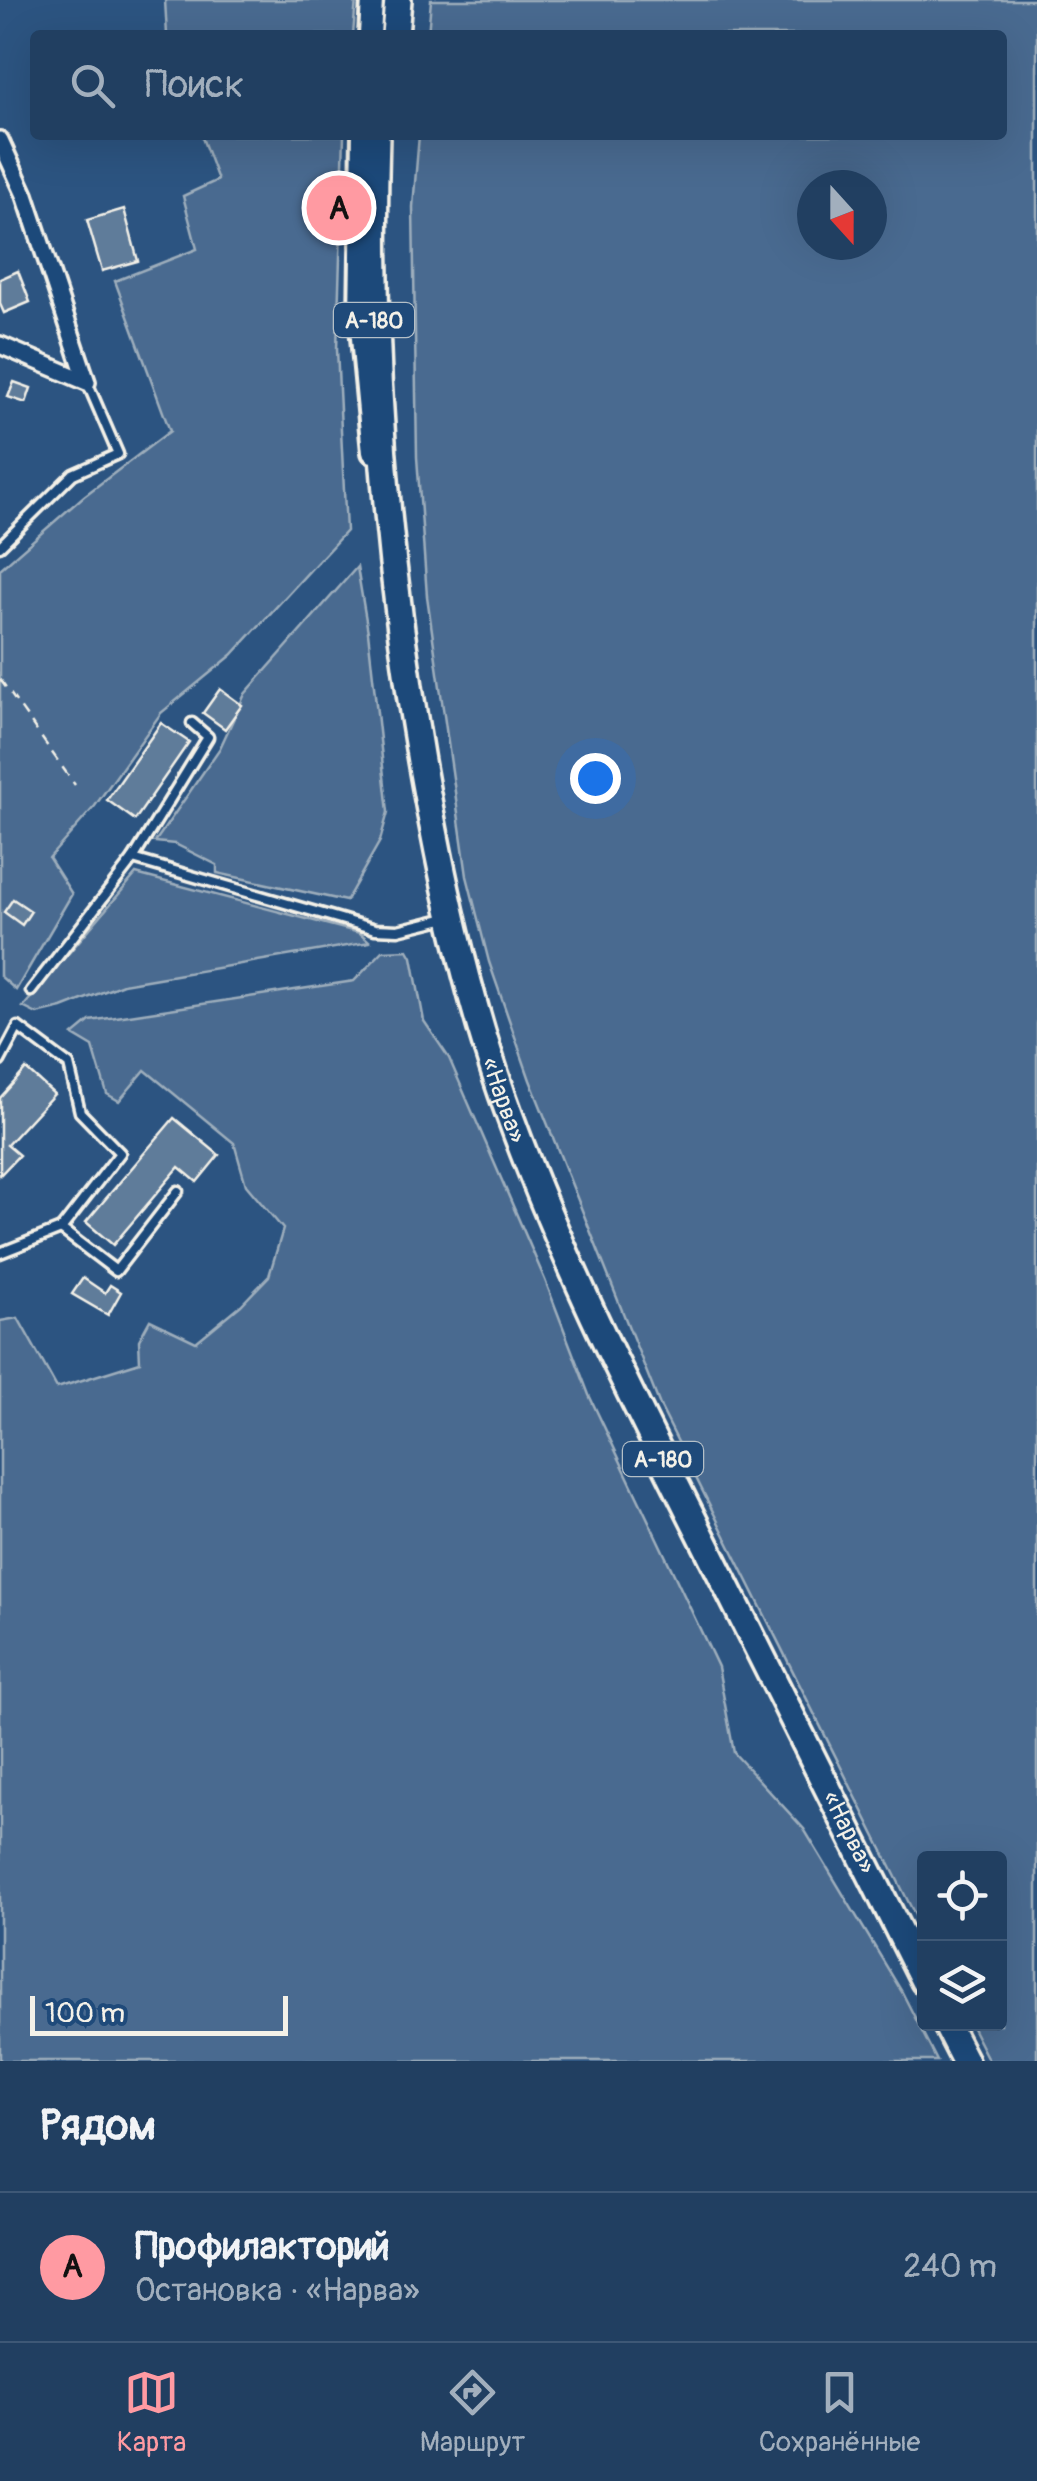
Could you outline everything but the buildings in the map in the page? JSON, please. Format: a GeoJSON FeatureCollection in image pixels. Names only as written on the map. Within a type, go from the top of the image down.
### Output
{"type":"FeatureCollection","features":[{"type":"Feature","properties":{"kind":"highway"},"geometry":{"type":"LineString","coordinates":[[382,30],[385,0]]}},
{"type":"Feature","properties":{"kind":"highway"},"geometry":{"type":"LineString","coordinates":[[395,30],[398,0]]}},
{"type":"Feature","properties":{"kind":"highway","name":"«Нарва»"},"geometry":{"type":"LineString","coordinates":[[376,140],[373,281],[389,554],[406,680],[450,917],[503,1096],[552,1223],[674,1482],[917,1966]]}},
{"type":"Feature","properties":{"kind":"highway"},"geometry":{"type":"LineString","coordinates":[[385,505],[388,140]]}},
{"type":"Feature","properties":{"kind":"highway"},"geometry":{"type":"LineString","coordinates":[[950,2031],[965,2061]]}},
{"type":"Feature","properties":{"kind":"main road"},"geometry":{"type":"LineString","coordinates":[[370,30],[372,0]]}},
{"type":"Feature","properties":{"kind":"main road"},"geometry":{"type":"LineString","coordinates":[[363,140],[362,347],[369,430],[389,554]]}},
{"type":"Feature","properties":{"kind":"street"},"geometry":{"type":"LineString","coordinates":[[0,140],[25,196],[87,382]]}},
{"type":"Feature","properties":{"kind":"street"},"geometry":{"type":"LineString","coordinates":[[0,345],[87,382]]}},
{"type":"Feature","properties":{"kind":"lane"},"geometry":{"type":"LineString","coordinates":[[0,546],[73,474],[118,454],[87,382]]}},
{"type":"Feature","properties":{"kind":"lane"},"geometry":{"type":"LineString","coordinates":[[30,991],[134,859],[208,737],[192,723]]}},
{"type":"Feature","properties":{"kind":"lane"},"geometry":{"type":"LineString","coordinates":[[134,859],[375,929],[398,930],[450,917]]}},
{"type":"Feature","properties":{"kind":"lane"},"geometry":{"type":"LineString","coordinates":[[0,1061],[18,1027],[69,1066],[80,1112],[120,1153],[60,1229],[0,1254]]}},
{"type":"Feature","properties":{"kind":"lane"},"geometry":{"type":"LineString","coordinates":[[60,1229],[116,1272],[178,1191]]}},
{"type":"Feature","properties":{"kind":"path"},"geometry":{"type":"LineString","coordinates":[[0,679],[75,785]]}},
{"type":"Feature","properties":{"kind":"shaded area"},"geometry":{"type":"Polygon","coordinates":[[[165,0],[356,0],[353,30],[167,30],[165,0]]]}},
{"type":"Feature","properties":{"kind":"shaded area"},"geometry":{"type":"Polygon","coordinates":[[[431,0],[1037,0],[1037,2061],[989,2061],[974,2031],[1007,2031],[1007,1851],[917,1851],[917,1919],[661,1408],[530,1080],[489,962],[467,876],[427,596],[417,457],[413,207],[419,140],[1007,140],[1007,30],[428,30],[431,0]]]}},
{"type":"Feature","properties":{"kind":"shaded area"},"geometry":{"type":"Polygon","coordinates":[[[203,140],[344,140],[337,349],[346,531],[232,655],[161,713],[95,806],[49,858],[72,894],[16,990],[0,976],[0,569],[84,496],[170,431],[115,281],[197,249],[183,196],[218,180],[203,140]]]}},
{"type":"Feature","properties":{"kind":"shaded area"},"geometry":{"type":"Polygon","coordinates":[[[357,567],[388,812],[380,841],[346,901],[217,873],[217,865],[175,844],[155,842],[220,748],[245,694],[357,567]]]}},
{"type":"Feature","properties":{"kind":"shaded area"},"geometry":{"type":"Polygon","coordinates":[[[136,874],[360,933],[370,942],[123,984],[37,1014],[23,1007],[136,874]]]}},
{"type":"Feature","properties":{"kind":"shaded area"},"geometry":{"type":"Polygon","coordinates":[[[408,950],[412,957],[424,1021],[449,1058],[545,1280],[589,1395],[718,1667],[734,1753],[804,1829],[902,1992],[917,2022],[917,2031],[922,2031],[937,2061],[0,2061],[0,1321],[18,1318],[57,1388],[140,1362],[139,1340],[150,1320],[196,1342],[241,1305],[269,1276],[283,1229],[246,1185],[234,1143],[145,1070],[119,1101],[107,1094],[93,1047],[73,1035],[90,1021],[354,981],[383,951],[408,950]]]}},
{"type":"Feature","properties":{"kind":"place","name":"Профилакторий"},"geometry":{"type":"Point","coordinates":[339,208]}}]}
